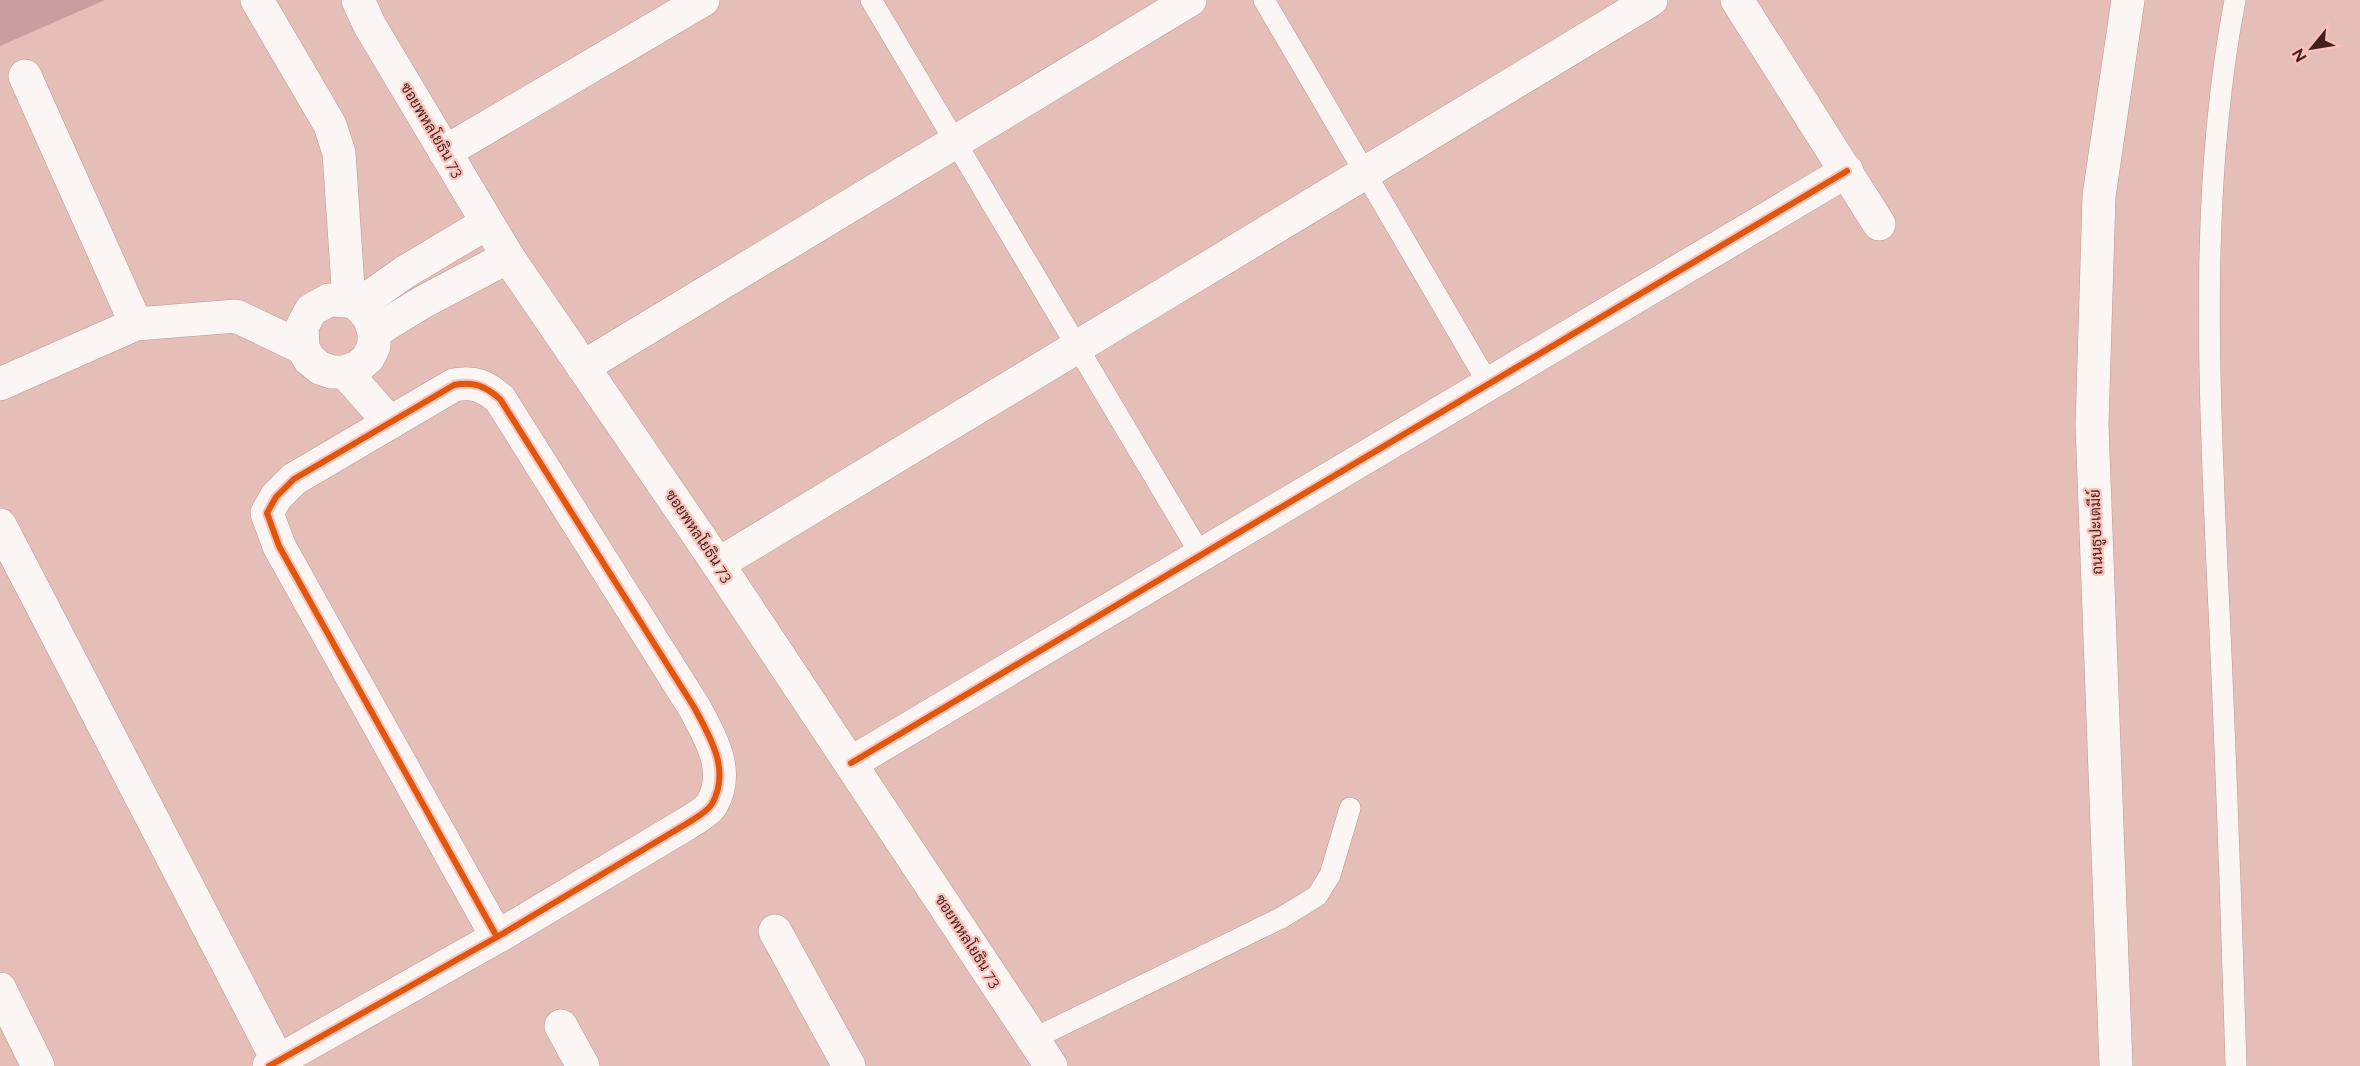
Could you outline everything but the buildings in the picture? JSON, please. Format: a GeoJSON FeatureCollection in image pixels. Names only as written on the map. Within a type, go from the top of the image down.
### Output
{"type":"FeatureCollection","features":[{"type":"Feature","properties":{"kind":"street"},"geometry":{"type":"LineString","coordinates":[[257,0],[330,125],[339,153],[360,313],[374,346],[368,358],[358,367],[345,372],[332,372],[320,368],[309,359],[303,348],[302,327],[311,310],[329,300],[360,313],[423,302],[508,257]]}},
{"type":"Feature","properties":{"kind":"street","name":"ซอยพหลโยธิน 73"},"geometry":{"type":"LineString","coordinates":[[358,0],[370,26],[508,257],[718,564],[1051,1066]]}},
{"type":"Feature","properties":{"kind":"street"},"geometry":{"type":"LineString","coordinates":[[445,152],[703,0]]}},
{"type":"Feature","properties":{"kind":"street"},"geometry":{"type":"LineString","coordinates":[[583,367],[1190,0]]}},
{"type":"Feature","properties":{"kind":"street"},"geometry":{"type":"LineString","coordinates":[[718,564],[1651,0]]}},
{"type":"Feature","properties":{"kind":"street"},"geometry":{"type":"LineString","coordinates":[[1737,0],[1879,224]]}},
{"type":"Feature","properties":{"kind":"street","name":"ถนนธูปะเตมีย์"},"geometry":{"type":"LineString","coordinates":[[2116,1066],[2092,425],[2099,196],[2128,0]]}},
{"type":"Feature","properties":{"kind":"street"},"geometry":{"type":"LineString","coordinates":[[25,76],[136,324]]}},
{"type":"Feature","properties":{"kind":"street"},"geometry":{"type":"LineString","coordinates":[[851,763],[1847,171]]}},
{"type":"Feature","properties":{"kind":"street"},"geometry":{"type":"LineString","coordinates":[[360,313],[405,272],[487,223]]}},
{"type":"Feature","properties":{"kind":"street"},"geometry":{"type":"LineString","coordinates":[[0,384],[136,324],[236,316],[303,348]]}},
{"type":"Feature","properties":{"kind":"street"},"geometry":{"type":"LineString","coordinates":[[345,372],[390,423]]}},
{"type":"Feature","properties":{"kind":"street"},"geometry":{"type":"LineString","coordinates":[[0,525],[273,1063],[497,937],[686,824],[711,806],[722,777],[714,744],[694,707],[500,399],[486,387],[469,382],[454,385],[294,479],[276,497],[267,513],[279,546],[497,937]]}},
{"type":"Feature","properties":{"kind":"street"},"geometry":{"type":"LineString","coordinates":[[775,931],[849,1066]]}},
{"type":"Feature","properties":{"kind":"street"},"geometry":{"type":"LineString","coordinates":[[0,989],[38,1066]]}},
{"type":"Feature","properties":{"kind":"street"},"geometry":{"type":"LineString","coordinates":[[561,1026],[583,1066]]}},
{"type":"Feature","properties":{"kind":"lane"},"geometry":{"type":"LineString","coordinates":[[871,0],[1075,347],[1201,555]]}},
{"type":"Feature","properties":{"kind":"lane"},"geometry":{"type":"LineString","coordinates":[[1264,0],[1488,383]]}},
{"type":"Feature","properties":{"kind":"lane"},"geometry":{"type":"LineString","coordinates":[[2235,0],[2214,145],[2209,300],[2212,445],[2236,1066]]}},
{"type":"Feature","properties":{"kind":"lane"},"geometry":{"type":"LineString","coordinates":[[1033,1039],[1281,918],[1317,896],[1330,875],[1350,808]]}},
{"type":"Feature","properties":{"kind":"cycle path"},"geometry":{"type":"LineString","coordinates":[[851,763],[1847,171]]}},
{"type":"Feature","properties":{"kind":"cycle path"},"geometry":{"type":"LineString","coordinates":[[269,1066],[497,937],[693,820],[710,807],[717,791],[719,766],[716,754],[694,707],[500,399],[479,386],[461,384],[454,385],[294,479],[276,497],[267,513],[279,546],[497,937]]}}]}
